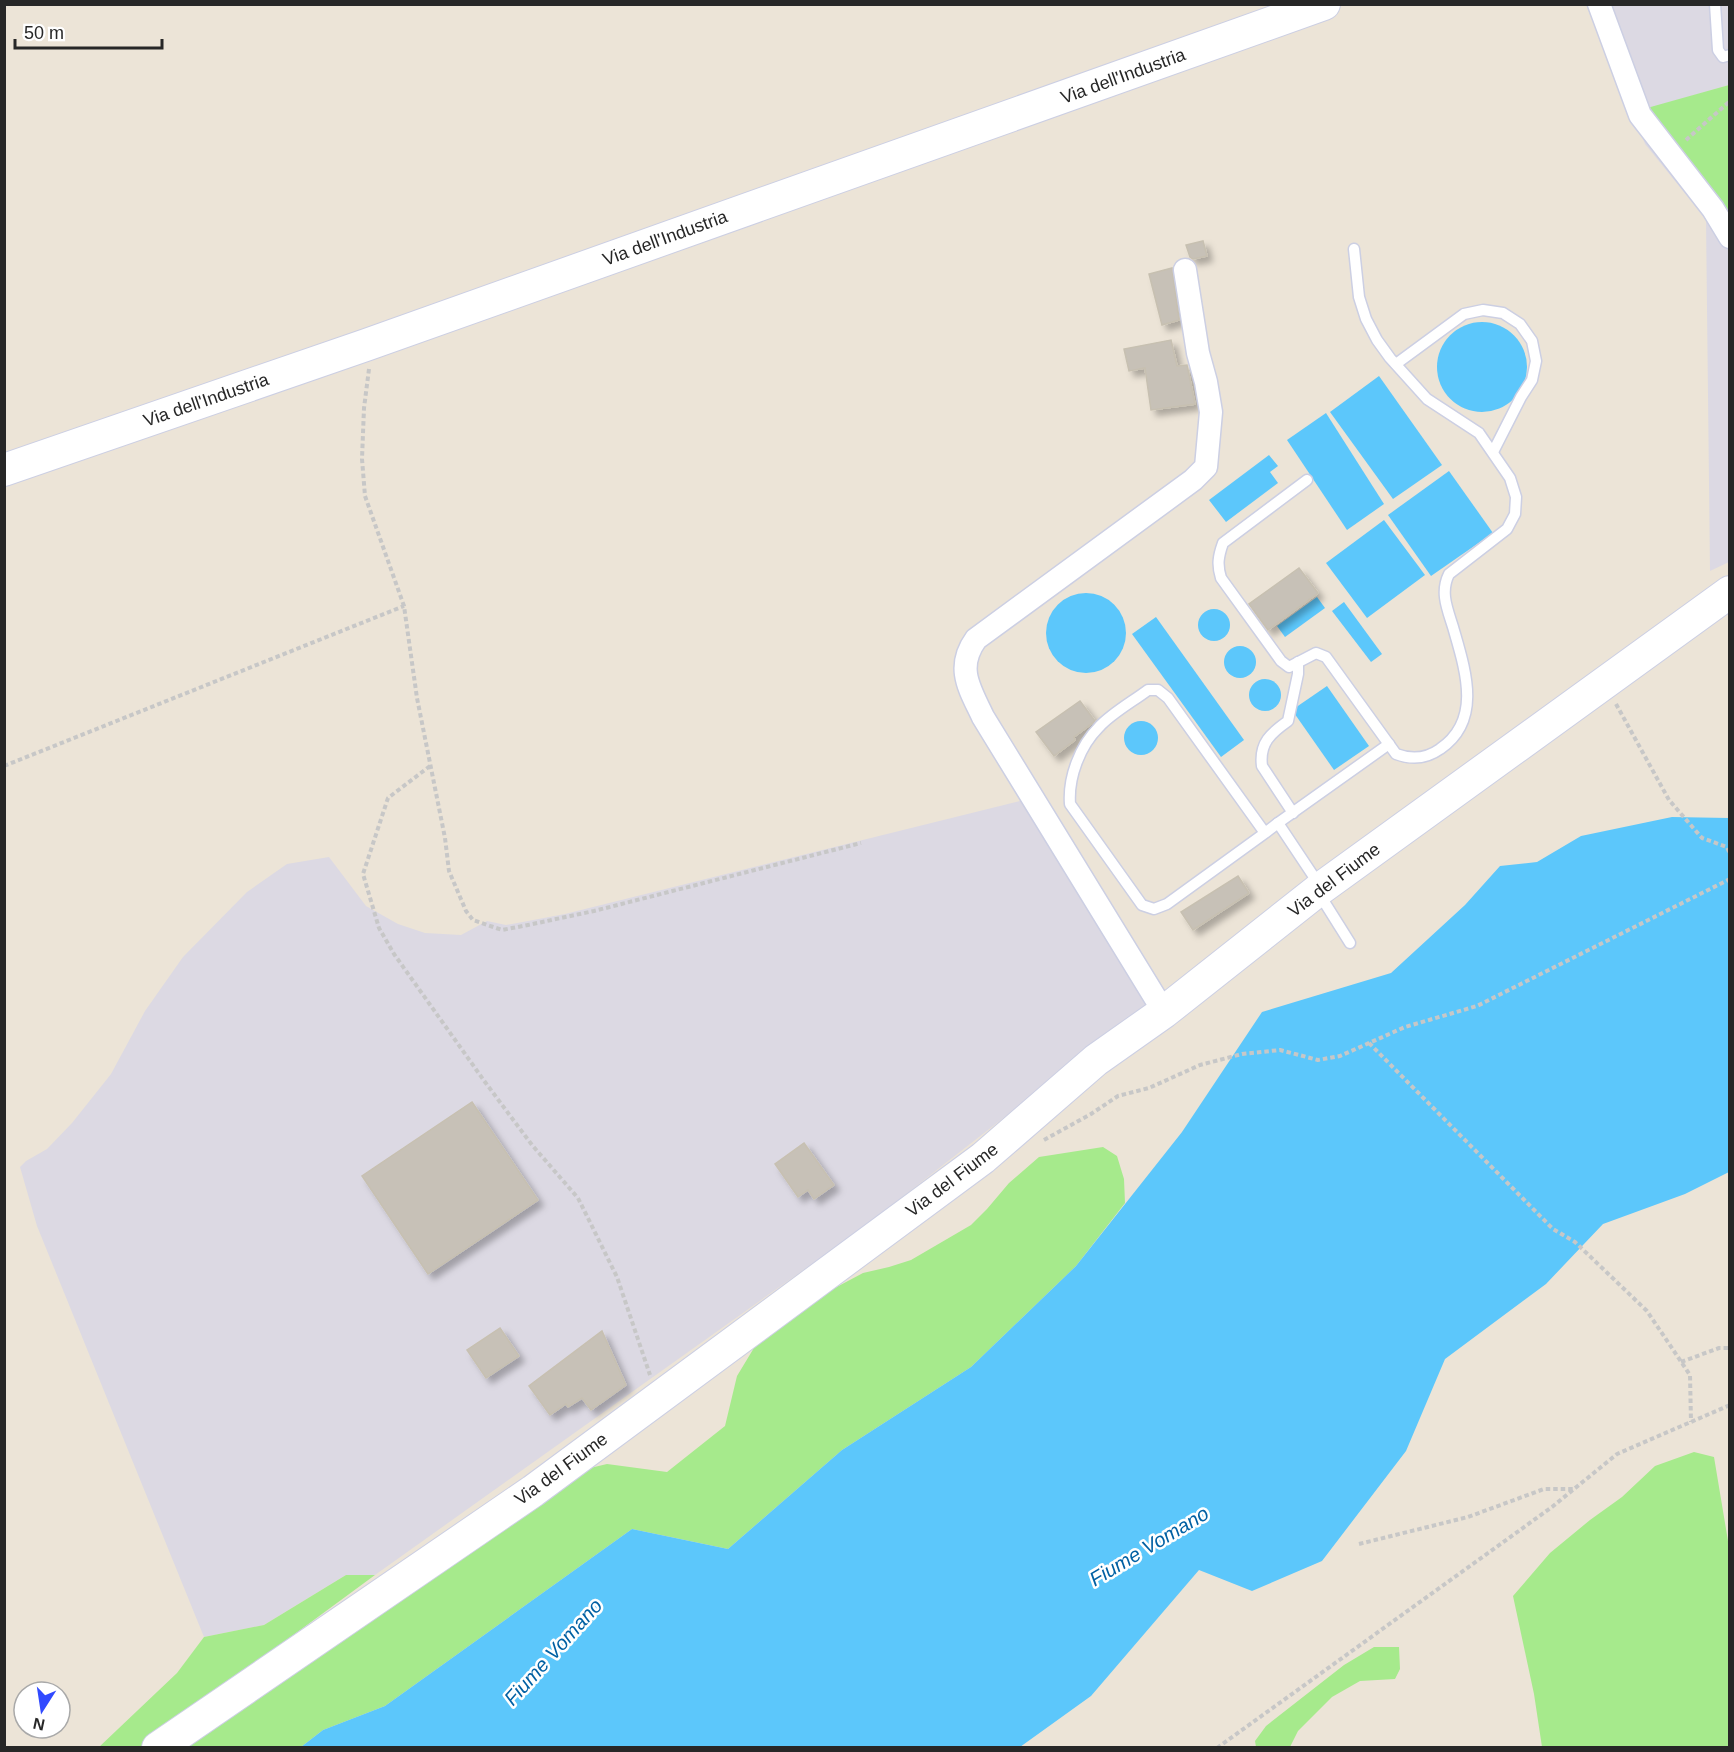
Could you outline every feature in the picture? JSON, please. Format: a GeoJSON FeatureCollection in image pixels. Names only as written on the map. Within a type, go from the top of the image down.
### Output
{"type":"FeatureCollection","features":[{"type":"Feature","properties":{"kind":"street","name":"Via dell'Industria"},"geometry":{"type":"LineString","coordinates":[[4,470],[366,345],[1282,11],[1324,4]]}},
{"type":"Feature","properties":{"kind":"street"},"geometry":{"type":"LineString","coordinates":[[1599,4],[1640,114],[1713,209],[1730,237]]}},
{"type":"Feature","properties":{"kind":"street"},"geometry":{"type":"LineString","coordinates":[[1164,1012],[983,717],[968,685],[964,669],[967,651],[975,639],[1193,480],[1206,467],[1211,412],[1198,353],[1185,270]]}},
{"type":"Feature","properties":{"kind":"street","name":"Via del Fiume"},"geometry":{"type":"LineString","coordinates":[[158,1748],[533,1491],[983,1158],[1096,1060],[1164,1012],[1319,890],[1730,592]]}},
{"type":"Feature","properties":{"kind":"lane"},"geometry":{"type":"LineString","coordinates":[[1715,4],[1718,50],[1723,57],[1730,55]]}},
{"type":"Feature","properties":{"kind":"lane"},"geometry":{"type":"LineString","coordinates":[[1307,480],[1223,543],[1217,565],[1221,578],[1281,661],[1288,667],[1316,653],[1326,657],[1396,754],[1408,758],[1423,757],[1448,744],[1458,732],[1465,718],[1467,699],[1464,665],[1444,598],[1444,584],[1449,574],[1507,529],[1515,514],[1516,497],[1510,478],[1479,433],[1426,399],[1377,340],[1366,319],[1359,297],[1354,249]]}},
{"type":"Feature","properties":{"kind":"lane"},"geometry":{"type":"LineString","coordinates":[[1396,364],[1464,314],[1483,310],[1503,313],[1520,324],[1532,341],[1536,360],[1532,380],[1493,452]]}},
{"type":"Feature","properties":{"kind":"lane"},"geometry":{"type":"LineString","coordinates":[[1293,813],[1262,766],[1261,757],[1266,739],[1288,721],[1298,674],[1298,662]]}},
{"type":"Feature","properties":{"kind":"lane"},"geometry":{"type":"LineString","coordinates":[[1265,833],[1168,698],[1158,690],[1148,690],[1099,726],[1083,748],[1071,783],[1070,804],[1142,905],[1154,909],[1167,904],[1389,744]]}},
{"type":"Feature","properties":{"kind":"lane"},"geometry":{"type":"LineString","coordinates":[[1278,823],[1350,943]]}},
{"type":"Feature","properties":{"kind":"path"},"geometry":{"type":"LineString","coordinates":[[1669,152],[1685,141],[1730,100]]}},
{"type":"Feature","properties":{"kind":"path"},"geometry":{"type":"LineString","coordinates":[[366,345],[369,368],[364,408],[362,459],[365,496],[404,606],[417,698],[449,871],[466,911],[473,920],[502,930],[594,911],[861,843]]}},
{"type":"Feature","properties":{"kind":"path"},"geometry":{"type":"LineString","coordinates":[[4,766],[404,606]]}},
{"type":"Feature","properties":{"kind":"path"},"geometry":{"type":"LineString","coordinates":[[1603,684],[1634,734],[1669,800],[1702,838],[1727,847],[1730,854]]}},
{"type":"Feature","properties":{"kind":"path"},"geometry":{"type":"LineString","coordinates":[[430,766],[388,798],[363,874],[379,928],[394,954],[485,1083],[532,1145],[578,1198],[617,1277],[659,1398]]}},
{"type":"Feature","properties":{"kind":"path"},"geometry":{"type":"LineString","coordinates":[[1037,1142],[1083,1119],[1119,1096],[1149,1088],[1200,1065],[1242,1054],[1280,1050],[1318,1060],[1340,1056],[1405,1028],[1477,1006],[1730,879]]}},
{"type":"Feature","properties":{"kind":"path"},"geometry":{"type":"LineString","coordinates":[[1369,1043],[1552,1229],[1575,1242],[1647,1311],[1690,1375],[1691,1422]]}},
{"type":"Feature","properties":{"kind":"path"},"geometry":{"type":"LineString","coordinates":[[1681,1362],[1719,1348],[1730,1348]]}},
{"type":"Feature","properties":{"kind":"path"},"geometry":{"type":"LineString","coordinates":[[1217,1748],[1464,1572],[1617,1454],[1730,1404]]}},
{"type":"Feature","properties":{"kind":"path"},"geometry":{"type":"LineString","coordinates":[[1359,1544],[1468,1517],[1544,1489],[1574,1489]]}},
{"type":"Feature","properties":{"kind":"shaded area"},"geometry":{"type":"Polygon","coordinates":[[[1593,5],[1729,5],[1729,85],[1647,109],[1670,134],[1729,225],[1729,562],[1710,571],[1706,219],[1645,144],[1593,5]]]}},
{"type":"Feature","properties":{"kind":"shaded area"},"geometry":{"type":"Polygon","coordinates":[[[1032,798],[1152,1002],[865,1226],[375,1575],[346,1575],[264,1625],[204,1637],[37,1226],[20,1167],[47,1149],[72,1123],[111,1074],[145,1011],[183,957],[247,892],[287,864],[329,857],[366,906],[398,924],[425,933],[461,935],[487,921],[506,925],[565,914],[1032,798]]]}},
{"type":"Feature","properties":{"kind":"green space"},"geometry":{"type":"Polygon","coordinates":[[[1729,85],[1729,225],[1670,134],[1647,108],[1729,85]]]}},
{"type":"Feature","properties":{"kind":"green space"},"geometry":{"type":"Polygon","coordinates":[[[1103,1147],[1117,1156],[1124,1179],[1125,1203],[1076,1266],[971,1367],[842,1450],[728,1549],[632,1529],[385,1706],[323,1730],[301,1747],[168,1748],[447,1559],[531,1512],[586,1469],[607,1464],[667,1472],[725,1426],[737,1376],[763,1333],[816,1298],[863,1273],[911,1260],[971,1225],[1009,1183],[1039,1157],[1103,1147]]]}},
{"type":"Feature","properties":{"kind":"green space"},"geometry":{"type":"Polygon","coordinates":[[[1694,1452],[1714,1457],[1729,1547],[1729,1747],[1542,1747],[1534,1694],[1513,1596],[1550,1553],[1622,1497],[1655,1466],[1694,1452]]]}},
{"type":"Feature","properties":{"kind":"green space"},"geometry":{"type":"Polygon","coordinates":[[[346,1575],[375,1575],[220,1689],[147,1747],[98,1748],[177,1673],[204,1637],[264,1625],[346,1575]]]}},
{"type":"Feature","properties":{"kind":"green space"},"geometry":{"type":"Polygon","coordinates":[[[1374,1647],[1399,1647],[1400,1669],[1395,1679],[1360,1681],[1332,1697],[1298,1731],[1290,1747],[1256,1747],[1255,1741],[1266,1726],[1344,1665],[1374,1647]]]}},
{"type":"Feature","properties":{"kind":"water"},"geometry":{"type":"Polygon","coordinates":[[[1482,322],[1499,326],[1514,335],[1523,350],[1527,367],[1523,384],[1514,399],[1499,408],[1482,412],[1465,408],[1450,399],[1441,384],[1437,367],[1441,350],[1450,335],[1465,326],[1482,322]]]}},
{"type":"Feature","properties":{"kind":"water"},"geometry":{"type":"Polygon","coordinates":[[[1379,376],[1442,465],[1393,499],[1330,412],[1379,376]]]}},
{"type":"Feature","properties":{"kind":"water"},"geometry":{"type":"Polygon","coordinates":[[[1326,413],[1384,504],[1347,530],[1287,440],[1326,413]]]}},
{"type":"Feature","properties":{"kind":"water"},"geometry":{"type":"Polygon","coordinates":[[[1269,455],[1278,466],[1270,472],[1278,483],[1226,522],[1209,500],[1269,455]]]}},
{"type":"Feature","properties":{"kind":"water"},"geometry":{"type":"Polygon","coordinates":[[[1449,471],[1493,533],[1431,576],[1388,515],[1449,471]]]}},
{"type":"Feature","properties":{"kind":"water"},"geometry":{"type":"Polygon","coordinates":[[[1384,520],[1425,575],[1367,618],[1326,563],[1384,520]]]}},
{"type":"Feature","properties":{"kind":"water"},"geometry":{"type":"Polygon","coordinates":[[[1078,593],[1094,593],[1115,604],[1126,625],[1126,641],[1115,662],[1094,673],[1078,673],[1064,667],[1052,655],[1046,641],[1046,625],[1052,611],[1064,599],[1078,593]]]}},
{"type":"Feature","properties":{"kind":"water"},"geometry":{"type":"Polygon","coordinates":[[[1317,597],[1325,608],[1285,637],[1277,626],[1317,597]]]}},
{"type":"Feature","properties":{"kind":"water"},"geometry":{"type":"Polygon","coordinates":[[[1344,602],[1382,654],[1371,662],[1332,611],[1344,602]]]}},
{"type":"Feature","properties":{"kind":"water"},"geometry":{"type":"Polygon","coordinates":[[[1214,609],[1225,614],[1230,625],[1225,636],[1214,641],[1203,636],[1198,625],[1203,614],[1214,609]]]}},
{"type":"Feature","properties":{"kind":"water"},"geometry":{"type":"Polygon","coordinates":[[[1156,617],[1244,740],[1221,757],[1132,634],[1156,617]]]}},
{"type":"Feature","properties":{"kind":"water"},"geometry":{"type":"Polygon","coordinates":[[[1240,646],[1251,651],[1256,662],[1251,673],[1240,678],[1229,673],[1224,662],[1229,651],[1240,646]]]}},
{"type":"Feature","properties":{"kind":"water"},"geometry":{"type":"Polygon","coordinates":[[[1265,679],[1276,684],[1281,695],[1276,706],[1265,711],[1254,706],[1249,695],[1254,684],[1265,679]]]}},
{"type":"Feature","properties":{"kind":"water"},"geometry":{"type":"Polygon","coordinates":[[[1327,686],[1369,746],[1334,770],[1292,710],[1327,686]]]}},
{"type":"Feature","properties":{"kind":"water"},"geometry":{"type":"Polygon","coordinates":[[[1141,721],[1153,726],[1158,738],[1153,750],[1141,755],[1129,750],[1124,738],[1129,726],[1141,721]]]}},
{"type":"Feature","properties":{"kind":"water","name":"Fiume Vomano"},"geometry":{"type":"Polygon","coordinates":[[[1672,817],[1729,818],[1729,1172],[1685,1194],[1603,1224],[1546,1284],[1445,1359],[1406,1451],[1322,1561],[1252,1591],[1199,1570],[1091,1696],[1020,1747],[301,1747],[323,1730],[385,1706],[632,1529],[728,1549],[842,1450],[971,1367],[1076,1266],[1182,1132],[1262,1012],[1391,973],[1465,905],[1500,866],[1537,862],[1581,836],[1672,817]]]}},
{"type":"Feature","properties":{"kind":"building"},"geometry":{"type":"Polygon","coordinates":[[[1203,241],[1207,256],[1193,259],[1190,257],[1186,245],[1203,241]]]}},
{"type":"Feature","properties":{"kind":"building"},"geometry":{"type":"Polygon","coordinates":[[[1172,268],[1179,320],[1162,325],[1149,274],[1172,268]]]}},
{"type":"Feature","properties":{"kind":"building"},"geometry":{"type":"Polygon","coordinates":[[[1171,340],[1177,366],[1187,365],[1195,404],[1151,410],[1145,368],[1129,371],[1124,349],[1171,340]]]}},
{"type":"Feature","properties":{"kind":"building"},"geometry":{"type":"Polygon","coordinates":[[[1299,568],[1318,593],[1268,630],[1249,604],[1299,568]]]}},
{"type":"Feature","properties":{"kind":"building"},"geometry":{"type":"Polygon","coordinates":[[[1080,701],[1095,721],[1054,756],[1036,732],[1080,701]]]}},
{"type":"Feature","properties":{"kind":"building"},"geometry":{"type":"Polygon","coordinates":[[[1238,876],[1249,893],[1193,930],[1181,912],[1238,876]]]}},
{"type":"Feature","properties":{"kind":"building"},"geometry":{"type":"Polygon","coordinates":[[[472,1102],[538,1200],[428,1274],[362,1176],[472,1102]]]}},
{"type":"Feature","properties":{"kind":"building"},"geometry":{"type":"Polygon","coordinates":[[[804,1143],[834,1185],[814,1199],[808,1190],[798,1197],[775,1164],[804,1143]]]}},
{"type":"Feature","properties":{"kind":"building"},"geometry":{"type":"Polygon","coordinates":[[[500,1328],[519,1356],[486,1378],[467,1350],[500,1328]]]}},
{"type":"Feature","properties":{"kind":"building"},"geometry":{"type":"Polygon","coordinates":[[[602,1331],[626,1385],[591,1410],[582,1398],[568,1407],[566,1404],[550,1415],[529,1386],[602,1331]]]}}]}
